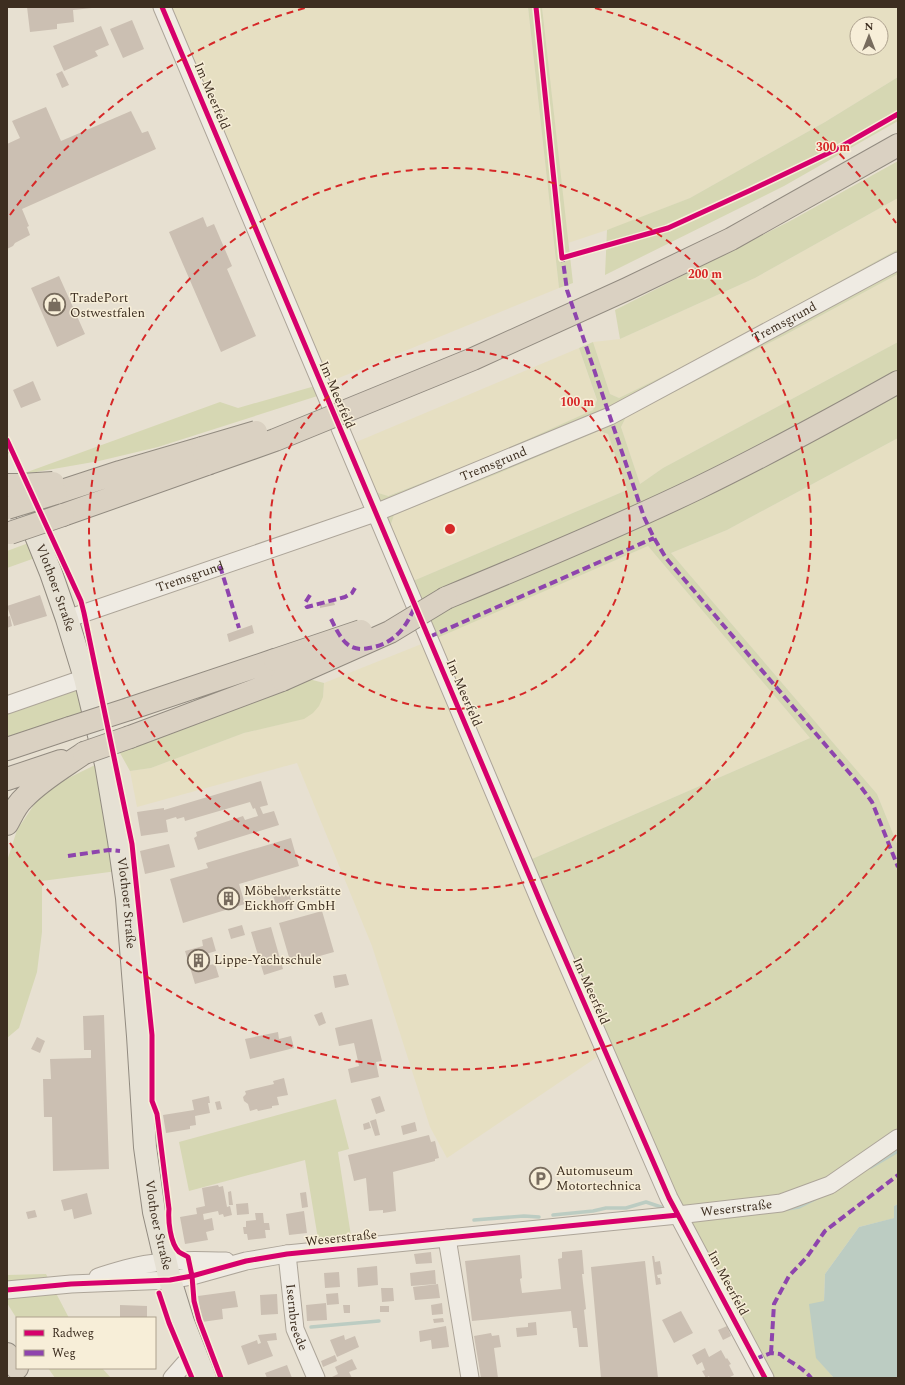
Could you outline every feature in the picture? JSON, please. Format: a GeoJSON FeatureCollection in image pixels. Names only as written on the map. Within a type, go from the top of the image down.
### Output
{"type":"FeatureCollection","features":[{"type":"Feature","properties":{"kind":"highway"},"geometry":{"type":"LineString","coordinates":[[9,534],[63,515],[271,428],[342,413],[473,359],[627,289],[731,239],[898,145]]}},
{"type":"Feature","properties":{"kind":"highway"},"geometry":{"type":"LineString","coordinates":[[7,779],[130,737],[361,631],[446,598],[576,544],[698,488],[792,440],[898,382]]}},
{"type":"Feature","properties":{"kind":"highway"},"geometry":{"type":"LineString","coordinates":[[7,508],[55,488],[120,472],[204,456]]}},
{"type":"Feature","properties":{"kind":"highway"},"geometry":{"type":"LineString","coordinates":[[7,485],[55,488]]}},
{"type":"Feature","properties":{"kind":"highway"},"geometry":{"type":"LineString","coordinates":[[7,748],[129,709],[278,670]]}},
{"type":"Feature","properties":{"kind":"highway"},"geometry":{"type":"LineString","coordinates":[[7,824],[12,813],[23,798],[38,785],[84,753]]}},
{"type":"Feature","properties":{"kind":"highway"},"geometry":{"type":"LineString","coordinates":[[7,1354],[16,1367]]}},
{"type":"Feature","properties":{"kind":"highway"},"geometry":{"type":"LineString","coordinates":[[18,1369],[24,1378]]}},
{"type":"Feature","properties":{"kind":"main road","name":"Vlothoer Straße"},"geometry":{"type":"LineString","coordinates":[[7,464],[51,573],[67,619],[85,678],[106,764],[120,841],[127,898],[145,1147],[154,1212],[167,1271],[194,1353],[205,1378]]}},
{"type":"Feature","properties":{"kind":"street","name":"Im Meerfeld"},"geometry":{"type":"LineString","coordinates":[[162,7],[375,513],[429,636],[545,914],[669,1198],[765,1378]]}},
{"type":"Feature","properties":{"kind":"street","name":"Tremsgrund"},"geometry":{"type":"LineString","coordinates":[[67,619],[375,513],[610,416],[898,260]]}},
{"type":"Feature","properties":{"kind":"street"},"geometry":{"type":"LineString","coordinates":[[7,705],[85,678]]}},
{"type":"Feature","properties":{"kind":"street","name":"Weserstraße"},"geometry":{"type":"LineString","coordinates":[[7,1290],[71,1284],[127,1268],[167,1271],[287,1254],[678,1215],[781,1203],[830,1185],[898,1138]]}},
{"type":"Feature","properties":{"kind":"street"},"geometry":{"type":"LineString","coordinates":[[448,1238],[470,1378]]}},
{"type":"Feature","properties":{"kind":"street","name":"Isernbreede"},"geometry":{"type":"LineString","coordinates":[[287,1254],[295,1329],[316,1378]]}},
{"type":"Feature","properties":{"kind":"street"},"geometry":{"type":"LineString","coordinates":[[172,1378],[194,1353]]}},
{"type":"Feature","properties":{"kind":"shaded area"},"geometry":{"type":"Polygon","coordinates":[[[169,7],[528,7],[559,288],[329,382],[169,7]]]}},
{"type":"Feature","properties":{"kind":"shaded area"},"geometry":{"type":"Polygon","coordinates":[[[542,7],[898,7],[898,77],[825,122],[690,198],[619,226],[568,243],[542,7]]]}},
{"type":"Feature","properties":{"kind":"shaded area"},"geometry":{"type":"Polygon","coordinates":[[[898,198],[898,249],[712,352],[619,398],[610,394],[593,342],[620,339],[755,278],[898,198]]]}},
{"type":"Feature","properties":{"kind":"shaded area"},"geometry":{"type":"Polygon","coordinates":[[[898,274],[898,342],[663,468],[640,484],[621,427],[626,417],[785,335],[898,274]]]}},
{"type":"Feature","properties":{"kind":"shaded area"},"geometry":{"type":"Polygon","coordinates":[[[579,348],[597,401],[593,410],[488,457],[387,496],[375,492],[354,443],[579,348]]]}},
{"type":"Feature","properties":{"kind":"shaded area"},"geometry":{"type":"Polygon","coordinates":[[[599,431],[608,434],[627,490],[413,581],[390,527],[394,515],[599,431]]]}},
{"type":"Feature","properties":{"kind":"shaded area"},"geometry":{"type":"Polygon","coordinates":[[[898,438],[898,846],[877,794],[671,553],[727,530],[898,438]]]}},
{"type":"Feature","properties":{"kind":"shaded area"},"geometry":{"type":"Polygon","coordinates":[[[648,546],[810,738],[532,859],[437,637],[648,546]]]}},
{"type":"Feature","properties":{"kind":"shaded area"},"geometry":{"type":"Polygon","coordinates":[[[424,643],[600,1055],[447,1158],[430,1127],[372,946],[297,763],[137,807],[130,771],[151,768],[244,733],[286,723],[323,697],[324,683],[424,643]]]}},
{"type":"Feature","properties":{"kind":"shaded area"},"geometry":{"type":"Polygon","coordinates":[[[898,1204],[898,1378],[834,1378],[816,1358],[809,1304],[824,1301],[825,1274],[859,1227],[894,1218],[894,1206],[898,1204]]]}},
{"type":"Feature","properties":{"kind":"green space"},"geometry":{"type":"Polygon","coordinates":[[[528,7],[542,7],[573,283],[559,288],[528,7]]]}},
{"type":"Feature","properties":{"kind":"green space"},"geometry":{"type":"Polygon","coordinates":[[[898,77],[898,121],[784,186],[605,275],[607,230],[690,198],[825,122],[898,77]]]}},
{"type":"Feature","properties":{"kind":"green space"},"geometry":{"type":"Polygon","coordinates":[[[898,161],[898,198],[755,278],[620,339],[615,310],[790,221],[898,161]]]}},
{"type":"Feature","properties":{"kind":"green space"},"geometry":{"type":"Polygon","coordinates":[[[898,249],[898,274],[785,335],[626,417],[621,427],[640,484],[663,468],[898,342],[898,438],[727,530],[671,553],[877,794],[898,846],[898,1204],[894,1206],[895,1218],[859,1227],[825,1274],[824,1301],[816,1357],[834,1378],[773,1378],[675,1224],[413,581],[627,490],[608,434],[599,431],[394,515],[390,527],[375,492],[388,496],[488,457],[593,410],[597,400],[579,348],[593,342],[610,394],[619,398],[712,352],[898,249]],[[648,546],[437,638],[532,859],[810,738],[648,546]]]}},
{"type":"Feature","properties":{"kind":"green space"},"geometry":{"type":"Polygon","coordinates":[[[329,382],[333,391],[158,447],[99,461],[19,475],[220,402],[238,408],[329,382]]]}},
{"type":"Feature","properties":{"kind":"green space"},"geometry":{"type":"Polygon","coordinates":[[[7,450],[19,475],[7,474],[7,450]]]}},
{"type":"Feature","properties":{"kind":"green space"},"geometry":{"type":"Polygon","coordinates":[[[42,538],[49,553],[7,568],[7,551],[42,538]]]}},
{"type":"Feature","properties":{"kind":"green space"},"geometry":{"type":"Polygon","coordinates":[[[305,678],[324,683],[323,697],[319,706],[313,713],[304,719],[244,733],[151,768],[130,771],[120,753],[305,678]]]}},
{"type":"Feature","properties":{"kind":"green space"},"geometry":{"type":"Polygon","coordinates":[[[90,680],[95,709],[7,737],[7,708],[90,680]]]}},
{"type":"Feature","properties":{"kind":"green space"},"geometry":{"type":"Polygon","coordinates":[[[97,764],[117,871],[42,881],[42,932],[37,972],[19,1028],[7,1038],[7,861],[17,830],[44,790],[97,764]]]}},
{"type":"Feature","properties":{"kind":"green space"},"geometry":{"type":"Polygon","coordinates":[[[336,1099],[349,1149],[338,1152],[351,1236],[318,1239],[305,1160],[189,1191],[179,1142],[336,1099]]]}},
{"type":"Feature","properties":{"kind":"green space"},"geometry":{"type":"Polygon","coordinates":[[[46,1274],[68,1317],[16,1317],[7,1303],[7,1275],[46,1274]]]}},
{"type":"Feature","properties":{"kind":"green space"},"geometry":{"type":"Polygon","coordinates":[[[49,1369],[103,1369],[111,1378],[55,1378],[49,1369]]]}},
{"type":"Feature","properties":{"kind":"building"},"geometry":{"type":"Polygon","coordinates":[[[27,7],[92,8],[73,10],[74,22],[57,24],[57,29],[30,32],[27,7]]]}},
{"type":"Feature","properties":{"kind":"building"},"geometry":{"type":"Polygon","coordinates":[[[132,20],[144,49],[123,58],[110,29],[132,20]]]}},
{"type":"Feature","properties":{"kind":"building"},"geometry":{"type":"Polygon","coordinates":[[[101,26],[109,45],[95,51],[98,56],[64,71],[53,46],[101,26]]]}},
{"type":"Feature","properties":{"kind":"building"},"geometry":{"type":"Polygon","coordinates":[[[62,71],[69,85],[62,88],[56,74],[62,71]]]}},
{"type":"Feature","properties":{"kind":"building"},"geometry":{"type":"Polygon","coordinates":[[[46,107],[61,141],[131,111],[142,133],[148,131],[156,149],[22,209],[29,226],[27,227],[30,235],[7,249],[7,144],[20,138],[12,121],[46,107]]]}},
{"type":"Feature","properties":{"kind":"building"},"geometry":{"type":"Polygon","coordinates":[[[203,217],[207,227],[214,224],[232,266],[227,269],[256,336],[221,352],[169,232],[203,217]]]}},
{"type":"Feature","properties":{"kind":"building","name":"TradePort Ostwestfalen"},"geometry":{"type":"Polygon","coordinates":[[[59,276],[85,334],[57,347],[31,288],[59,276]]]}},
{"type":"Feature","properties":{"kind":"building"},"geometry":{"type":"Polygon","coordinates":[[[33,381],[41,400],[21,408],[13,390],[33,381]]]}},
{"type":"Feature","properties":{"kind":"building"},"geometry":{"type":"Polygon","coordinates":[[[40,595],[47,616],[14,626],[7,606],[40,595]]]}},
{"type":"Feature","properties":{"kind":"building"},"geometry":{"type":"Polygon","coordinates":[[[334,602],[335,605],[320,608],[320,605],[334,602]]]}},
{"type":"Feature","properties":{"kind":"building"},"geometry":{"type":"Polygon","coordinates":[[[10,616],[12,626],[7,628],[7,617],[10,616]]]}},
{"type":"Feature","properties":{"kind":"building"},"geometry":{"type":"Polygon","coordinates":[[[252,625],[254,633],[229,642],[227,634],[252,625]]]}},
{"type":"Feature","properties":{"kind":"building"},"geometry":{"type":"Polygon","coordinates":[[[261,781],[268,805],[260,807],[263,814],[274,811],[279,825],[198,850],[194,838],[197,836],[196,832],[243,816],[245,820],[258,816],[255,808],[253,809],[250,802],[185,821],[184,817],[177,819],[176,817],[166,820],[168,832],[141,836],[137,812],[164,808],[164,810],[261,781]]]}},
{"type":"Feature","properties":{"kind":"building"},"geometry":{"type":"Polygon","coordinates":[[[291,838],[299,866],[239,884],[245,904],[183,923],[170,879],[208,868],[206,863],[291,838]]]}},
{"type":"Feature","properties":{"kind":"building"},"geometry":{"type":"Polygon","coordinates":[[[169,844],[175,867],[145,874],[140,851],[169,844]]]}},
{"type":"Feature","properties":{"kind":"building"},"geometry":{"type":"Polygon","coordinates":[[[288,889],[291,900],[276,904],[272,893],[288,889]]]}},
{"type":"Feature","properties":{"kind":"building"},"geometry":{"type":"Polygon","coordinates":[[[322,911],[334,952],[291,964],[279,923],[322,911]]]}},
{"type":"Feature","properties":{"kind":"building"},"geometry":{"type":"Polygon","coordinates":[[[242,925],[245,935],[231,939],[228,929],[242,925]]]}},
{"type":"Feature","properties":{"kind":"building"},"geometry":{"type":"Polygon","coordinates":[[[271,927],[283,969],[264,975],[251,932],[271,927]]]}},
{"type":"Feature","properties":{"kind":"building","name":"Lippe-Yachtschule"},"geometry":{"type":"Polygon","coordinates":[[[212,937],[216,951],[206,954],[209,965],[215,964],[219,977],[195,984],[185,951],[203,946],[202,940],[212,937]]]}},
{"type":"Feature","properties":{"kind":"building"},"geometry":{"type":"Polygon","coordinates":[[[346,974],[349,985],[335,988],[333,976],[346,974]]]}},
{"type":"Feature","properties":{"kind":"building"},"geometry":{"type":"Polygon","coordinates":[[[322,1012],[326,1023],[319,1026],[314,1015],[322,1012]]]}},
{"type":"Feature","properties":{"kind":"building"},"geometry":{"type":"Polygon","coordinates":[[[104,1015],[109,1169],[53,1171],[52,1117],[44,1117],[43,1079],[51,1079],[50,1059],[91,1058],[91,1050],[84,1050],[83,1016],[104,1015]]]}},
{"type":"Feature","properties":{"kind":"building"},"geometry":{"type":"Polygon","coordinates":[[[372,1019],[382,1061],[376,1062],[379,1077],[351,1083],[348,1069],[359,1066],[354,1043],[339,1046],[335,1028],[372,1019]]]}},
{"type":"Feature","properties":{"kind":"building"},"geometry":{"type":"Polygon","coordinates":[[[278,1032],[279,1039],[291,1036],[294,1048],[250,1059],[245,1039],[278,1032]]]}},
{"type":"Feature","properties":{"kind":"building"},"geometry":{"type":"Polygon","coordinates":[[[37,1037],[45,1041],[40,1053],[31,1049],[37,1037]]]}},
{"type":"Feature","properties":{"kind":"building"},"geometry":{"type":"Polygon","coordinates":[[[284,1078],[288,1095],[277,1097],[279,1105],[258,1111],[257,1109],[250,1111],[248,1104],[244,1101],[243,1097],[246,1094],[245,1091],[274,1084],[273,1081],[284,1078]]]}},
{"type":"Feature","properties":{"kind":"building"},"geometry":{"type":"Polygon","coordinates":[[[209,1096],[210,1103],[208,1103],[210,1113],[195,1116],[196,1125],[190,1126],[190,1129],[166,1133],[163,1115],[194,1110],[192,1100],[209,1096]]]}},
{"type":"Feature","properties":{"kind":"building"},"geometry":{"type":"Polygon","coordinates":[[[380,1096],[385,1111],[376,1114],[371,1099],[380,1096]]]}},
{"type":"Feature","properties":{"kind":"building"},"geometry":{"type":"Polygon","coordinates":[[[220,1101],[222,1109],[217,1110],[215,1102],[220,1101]]]}},
{"type":"Feature","properties":{"kind":"building"},"geometry":{"type":"Polygon","coordinates":[[[376,1119],[380,1135],[375,1136],[370,1121],[376,1119]]]}},
{"type":"Feature","properties":{"kind":"building"},"geometry":{"type":"Polygon","coordinates":[[[369,1122],[371,1128],[364,1130],[363,1124],[369,1122]]]}},
{"type":"Feature","properties":{"kind":"building"},"geometry":{"type":"Polygon","coordinates":[[[415,1122],[417,1131],[403,1135],[401,1126],[415,1122]]]}},
{"type":"Feature","properties":{"kind":"building"},"geometry":{"type":"Polygon","coordinates":[[[429,1135],[431,1142],[435,1141],[439,1158],[435,1159],[435,1161],[393,1172],[396,1211],[383,1213],[383,1210],[369,1211],[366,1178],[354,1181],[348,1155],[429,1135]]]}},
{"type":"Feature","properties":{"kind":"building"},"geometry":{"type":"Polygon","coordinates":[[[218,1185],[219,1187],[223,1186],[227,1207],[230,1206],[232,1215],[224,1217],[223,1214],[219,1215],[218,1211],[203,1214],[204,1220],[212,1218],[214,1230],[206,1232],[208,1240],[185,1244],[180,1217],[197,1214],[196,1208],[205,1206],[202,1188],[218,1185]]]}},
{"type":"Feature","properties":{"kind":"building"},"geometry":{"type":"Polygon","coordinates":[[[231,1191],[233,1205],[229,1205],[228,1192],[231,1191]]]}},
{"type":"Feature","properties":{"kind":"building"},"geometry":{"type":"Polygon","coordinates":[[[306,1192],[308,1207],[302,1208],[300,1193],[306,1192]]]}},
{"type":"Feature","properties":{"kind":"building"},"geometry":{"type":"Polygon","coordinates":[[[87,1193],[92,1214],[74,1219],[72,1209],[64,1211],[61,1200],[87,1193]]]}},
{"type":"Feature","properties":{"kind":"building"},"geometry":{"type":"Polygon","coordinates":[[[248,1203],[249,1214],[237,1215],[236,1204],[248,1203]]]}},
{"type":"Feature","properties":{"kind":"building"},"geometry":{"type":"Polygon","coordinates":[[[35,1210],[37,1217],[28,1219],[26,1212],[35,1210]]]}},
{"type":"Feature","properties":{"kind":"building"},"geometry":{"type":"Polygon","coordinates":[[[304,1211],[307,1233],[289,1235],[286,1214],[304,1211]]]}},
{"type":"Feature","properties":{"kind":"building"},"geometry":{"type":"Polygon","coordinates":[[[255,1213],[263,1213],[264,1223],[269,1223],[270,1230],[265,1230],[266,1238],[248,1240],[247,1234],[244,1234],[243,1227],[246,1227],[246,1221],[256,1220],[255,1213]]]}},
{"type":"Feature","properties":{"kind":"building"},"geometry":{"type":"Polygon","coordinates":[[[582,1250],[584,1274],[582,1274],[586,1309],[584,1310],[588,1347],[579,1347],[577,1328],[573,1328],[571,1311],[472,1321],[465,1261],[520,1255],[522,1278],[520,1279],[522,1293],[561,1289],[558,1259],[562,1258],[562,1252],[582,1250]]]}},
{"type":"Feature","properties":{"kind":"building"},"geometry":{"type":"Polygon","coordinates":[[[431,1252],[432,1263],[416,1264],[414,1254],[431,1252]]]}},
{"type":"Feature","properties":{"kind":"building"},"geometry":{"type":"Polygon","coordinates":[[[652,1256],[654,1256],[655,1262],[660,1261],[662,1274],[657,1275],[658,1278],[660,1278],[661,1284],[656,1285],[652,1256]]]}},
{"type":"Feature","properties":{"kind":"building"},"geometry":{"type":"Polygon","coordinates":[[[645,1261],[658,1378],[601,1378],[591,1267],[645,1261]]]}},
{"type":"Feature","properties":{"kind":"building"},"geometry":{"type":"Polygon","coordinates":[[[377,1266],[378,1285],[358,1287],[357,1268],[377,1266]]]}},
{"type":"Feature","properties":{"kind":"building"},"geometry":{"type":"Polygon","coordinates":[[[435,1270],[436,1284],[411,1286],[410,1273],[435,1270]]]}},
{"type":"Feature","properties":{"kind":"building"},"geometry":{"type":"Polygon","coordinates":[[[339,1272],[340,1287],[325,1288],[324,1273],[339,1272]]]}},
{"type":"Feature","properties":{"kind":"building"},"geometry":{"type":"Polygon","coordinates":[[[438,1284],[440,1298],[415,1300],[413,1287],[438,1284]]]}},
{"type":"Feature","properties":{"kind":"building"},"geometry":{"type":"Polygon","coordinates":[[[381,1288],[393,1288],[394,1301],[382,1302],[381,1288]]]}},
{"type":"Feature","properties":{"kind":"building"},"geometry":{"type":"Polygon","coordinates":[[[235,1291],[238,1307],[222,1309],[223,1319],[202,1322],[198,1296],[235,1291]]]}},
{"type":"Feature","properties":{"kind":"building"},"geometry":{"type":"Polygon","coordinates":[[[338,1293],[339,1304],[327,1305],[326,1294],[338,1293]]]}},
{"type":"Feature","properties":{"kind":"building"},"geometry":{"type":"Polygon","coordinates":[[[277,1294],[278,1314],[261,1315],[260,1295],[277,1294]]]}},
{"type":"Feature","properties":{"kind":"building"},"geometry":{"type":"Polygon","coordinates":[[[326,1303],[327,1320],[307,1321],[306,1305],[326,1303]]]}},
{"type":"Feature","properties":{"kind":"building"},"geometry":{"type":"Polygon","coordinates":[[[442,1303],[443,1314],[432,1315],[431,1305],[442,1303]]]}},
{"type":"Feature","properties":{"kind":"building"},"geometry":{"type":"Polygon","coordinates":[[[120,1305],[147,1306],[147,1317],[120,1317],[120,1305]]]}},
{"type":"Feature","properties":{"kind":"building"},"geometry":{"type":"Polygon","coordinates":[[[343,1305],[350,1305],[350,1313],[344,1313],[343,1305]]]}},
{"type":"Feature","properties":{"kind":"building"},"geometry":{"type":"Polygon","coordinates":[[[380,1306],[389,1306],[389,1312],[380,1312],[380,1306]]]}},
{"type":"Feature","properties":{"kind":"building"},"geometry":{"type":"Polygon","coordinates":[[[681,1311],[693,1333],[674,1343],[662,1320],[681,1311]]]}},
{"type":"Feature","properties":{"kind":"building"},"geometry":{"type":"Polygon","coordinates":[[[443,1318],[444,1322],[434,1323],[433,1319],[443,1318]]]}},
{"type":"Feature","properties":{"kind":"building"},"geometry":{"type":"Polygon","coordinates":[[[536,1322],[537,1335],[517,1337],[516,1328],[528,1327],[528,1323],[536,1322]]]}},
{"type":"Feature","properties":{"kind":"building"},"geometry":{"type":"Polygon","coordinates":[[[446,1326],[449,1347],[432,1349],[431,1340],[420,1342],[419,1331],[446,1326]]]}},
{"type":"Feature","properties":{"kind":"building"},"geometry":{"type":"Polygon","coordinates":[[[727,1326],[731,1336],[723,1340],[718,1330],[727,1326]]]}},
{"type":"Feature","properties":{"kind":"building"},"geometry":{"type":"Polygon","coordinates":[[[276,1333],[277,1340],[267,1341],[273,1356],[248,1365],[241,1346],[257,1340],[258,1344],[261,1343],[258,1335],[276,1333]]]}},
{"type":"Feature","properties":{"kind":"building"},"geometry":{"type":"Polygon","coordinates":[[[491,1333],[492,1336],[499,1335],[501,1347],[494,1348],[498,1378],[481,1378],[474,1336],[491,1333]]]}},
{"type":"Feature","properties":{"kind":"building"},"geometry":{"type":"Polygon","coordinates":[[[344,1335],[345,1340],[355,1336],[359,1347],[337,1357],[330,1340],[344,1335]]]}},
{"type":"Feature","properties":{"kind":"building"},"geometry":{"type":"Polygon","coordinates":[[[705,1348],[709,1357],[721,1350],[731,1364],[729,1365],[734,1375],[728,1378],[710,1378],[709,1376],[706,1378],[702,1371],[705,1370],[702,1362],[697,1365],[692,1355],[705,1348]]]}},
{"type":"Feature","properties":{"kind":"building"},"geometry":{"type":"Polygon","coordinates":[[[335,1355],[337,1361],[323,1367],[321,1361],[335,1355]]]}},
{"type":"Feature","properties":{"kind":"building"},"geometry":{"type":"Polygon","coordinates":[[[352,1359],[357,1369],[349,1372],[352,1378],[330,1378],[338,1374],[335,1367],[352,1359]]]}},
{"type":"Feature","properties":{"kind":"building"},"geometry":{"type":"Polygon","coordinates":[[[287,1365],[292,1378],[267,1378],[265,1373],[287,1365]]]}},
{"type":"Feature","properties":{"kind":"waterway"},"geometry":{"type":"LineString","coordinates":[[871,1167],[898,1151]]}},
{"type":"Feature","properties":{"kind":"waterway"},"geometry":{"type":"LineString","coordinates":[[787,1209],[799,1207],[815,1199]]}},
{"type":"Feature","properties":{"kind":"waterway"},"geometry":{"type":"LineString","coordinates":[[553,1215],[593,1211],[606,1208],[626,1208],[646,1202],[661,1207]]}},
{"type":"Feature","properties":{"kind":"waterway"},"geometry":{"type":"LineString","coordinates":[[474,1220],[524,1216],[539,1217]]}},
{"type":"Feature","properties":{"kind":"waterway"},"geometry":{"type":"LineString","coordinates":[[311,1327],[379,1321]]}},
{"type":"Feature","properties":{"kind":"marked path"},"geometry":{"type":"LineString","coordinates":[[562,254],[567,290],[644,517],[654,538],[666,558],[858,783],[872,802],[898,867]]}},
{"type":"Feature","properties":{"kind":"marked path"},"geometry":{"type":"LineString","coordinates":[[429,637],[654,538]]}},
{"type":"Feature","properties":{"kind":"marked path"},"geometry":{"type":"LineString","coordinates":[[220,566],[239,628]]}},
{"type":"Feature","properties":{"kind":"marked path"},"geometry":{"type":"LineString","coordinates":[[310,595],[305,603],[307,607],[345,597],[352,593],[355,588]]}},
{"type":"Feature","properties":{"kind":"marked path"},"geometry":{"type":"LineString","coordinates":[[331,619],[339,634],[348,645],[351,647],[366,649],[385,643],[398,634],[408,621],[415,606]]}},
{"type":"Feature","properties":{"kind":"marked path"},"geometry":{"type":"LineString","coordinates":[[68,856],[109,850],[120,851]]}},
{"type":"Feature","properties":{"kind":"marked path"},"geometry":{"type":"LineString","coordinates":[[771,1353],[774,1304],[789,1276],[807,1257],[825,1231],[898,1175]]}},
{"type":"Feature","properties":{"kind":"marked path"},"geometry":{"type":"LineString","coordinates":[[755,1359],[771,1353],[780,1354],[808,1374],[811,1378]]}},
{"type":"Feature","properties":{"kind":"cycle path"},"geometry":{"type":"LineString","coordinates":[[162,7],[545,913],[669,1198],[765,1378]]}},
{"type":"Feature","properties":{"kind":"cycle path"},"geometry":{"type":"LineString","coordinates":[[536,7],[562,258],[668,228],[837,149],[898,114]]}},
{"type":"Feature","properties":{"kind":"cycle path"},"geometry":{"type":"LineString","coordinates":[[7,440],[81,601],[84,613],[132,844],[152,1035],[152,1101],[157,1114],[169,1209],[170,1231],[176,1248],[179,1252],[188,1257],[192,1276],[194,1301],[199,1320],[221,1378]]}},
{"type":"Feature","properties":{"kind":"cycle path"},"geometry":{"type":"LineString","coordinates":[[7,1290],[71,1284],[170,1280],[192,1276],[246,1261],[287,1254],[678,1215]]}},
{"type":"Feature","properties":{"kind":"cycle path"},"geometry":{"type":"LineString","coordinates":[[159,1293],[169,1323],[192,1378]]}},
{"type":"Feature","properties":{"kind":"place","name":"TradePort Ostwestfalen"},"geometry":{"type":"Point","coordinates":[55,305]}},
{"type":"Feature","properties":{"kind":"place","name":"Möbelwerkstätte Eickhoff GmbH"},"geometry":{"type":"Point","coordinates":[229,898]}},
{"type":"Feature","properties":{"kind":"place","name":"Lippe-Yachtschule"},"geometry":{"type":"Point","coordinates":[198,960]}},
{"type":"Feature","properties":{"kind":"place","name":"Automuseum Motortechnica"},"geometry":{"type":"Point","coordinates":[541,1178]}}]}
